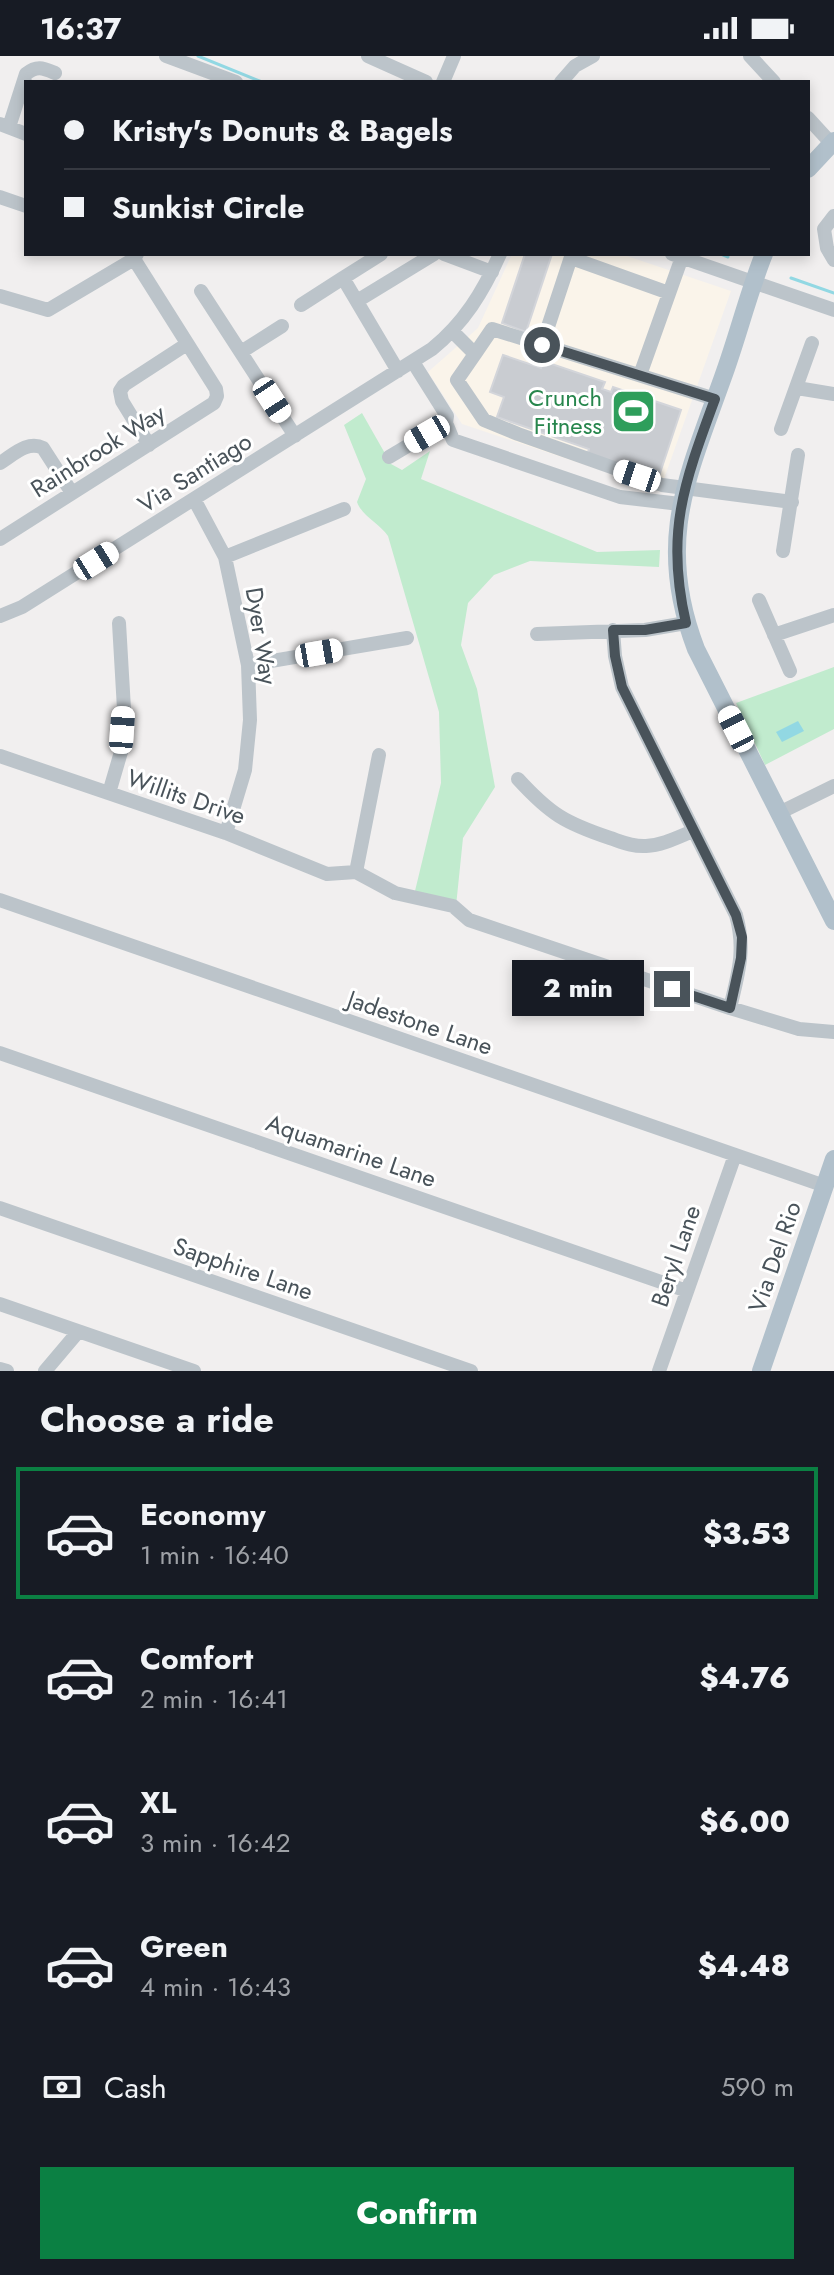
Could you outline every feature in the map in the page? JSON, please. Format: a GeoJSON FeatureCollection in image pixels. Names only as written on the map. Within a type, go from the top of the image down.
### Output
{"type":"FeatureCollection","features":[{"type":"Feature","properties":{"kind":"main road"},"geometry":{"type":"LineString","coordinates":[[810,167],[833,142]]}},
{"type":"Feature","properties":{"kind":"main road"},"geometry":{"type":"LineString","coordinates":[[763,256],[682,495],[676,563],[686,623],[696,649],[834,921]]}},
{"type":"Feature","properties":{"kind":"main road","name":"Via Del Rio"},"geometry":{"type":"LineString","coordinates":[[761,1371],[834,1159]]}},
{"type":"Feature","properties":{"kind":"street"},"geometry":{"type":"LineString","coordinates":[[166,56],[231,80]]}},
{"type":"Feature","properties":{"kind":"street"},"geometry":{"type":"LineString","coordinates":[[368,56],[422,80]]}},
{"type":"Feature","properties":{"kind":"street"},"geometry":{"type":"LineString","coordinates":[[444,80],[454,56]]}},
{"type":"Feature","properties":{"kind":"street"},"geometry":{"type":"LineString","coordinates":[[563,80],[575,66],[593,56]]}},
{"type":"Feature","properties":{"kind":"street"},"geometry":{"type":"LineString","coordinates":[[750,56],[772,80]]}},
{"type":"Feature","properties":{"kind":"street"},"geometry":{"type":"LineString","coordinates":[[24,133],[4,126],[26,74],[33,68],[41,67],[55,73]]}},
{"type":"Feature","properties":{"kind":"street"},"geometry":{"type":"LineString","coordinates":[[810,120],[833,142]]}},
{"type":"Feature","properties":{"kind":"street"},"geometry":{"type":"LineString","coordinates":[[0,197],[24,205]]}},
{"type":"Feature","properties":{"kind":"street"},"geometry":{"type":"LineString","coordinates":[[834,216],[824,229],[827,248],[834,260]]}},
{"type":"Feature","properties":{"kind":"street"},"geometry":{"type":"LineString","coordinates":[[0,296],[48,310],[136,256],[187,344],[124,385],[120,391],[122,401],[149,445]]}},
{"type":"Feature","properties":{"kind":"street"},"geometry":{"type":"LineString","coordinates":[[301,305],[378,256]]}},
{"type":"Feature","properties":{"kind":"street"},"geometry":{"type":"LineString","coordinates":[[357,301],[431,256]]}},
{"type":"Feature","properties":{"kind":"street"},"geometry":{"type":"LineString","coordinates":[[449,256],[492,272]]}},
{"type":"Feature","properties":{"kind":"street","name":"Via Santiago"},"geometry":{"type":"LineString","coordinates":[[0,616],[22,607],[413,362],[453,332],[475,303],[499,256]]}},
{"type":"Feature","properties":{"kind":"street"},"geometry":{"type":"LineString","coordinates":[[542,345],[572,256],[669,293]]}},
{"type":"Feature","properties":{"kind":"street"},"geometry":{"type":"LineString","coordinates":[[640,375],[669,293],[677,256],[834,310]]}},
{"type":"Feature","properties":{"kind":"street"},"geometry":{"type":"LineString","coordinates":[[343,278],[398,371]]}},
{"type":"Feature","properties":{"kind":"street"},"geometry":{"type":"LineString","coordinates":[[201,291],[295,436]]}},
{"type":"Feature","properties":{"kind":"street"},"geometry":{"type":"LineString","coordinates":[[241,352],[282,326]]}},
{"type":"Feature","properties":{"kind":"street"},"geometry":{"type":"LineString","coordinates":[[682,495],[484,420],[457,380],[492,329],[715,399]]}},
{"type":"Feature","properties":{"kind":"street"},"geometry":{"type":"LineString","coordinates":[[453,332],[475,354]]}},
{"type":"Feature","properties":{"kind":"street"},"geometry":{"type":"LineString","coordinates":[[781,429],[812,343]]}},
{"type":"Feature","properties":{"kind":"street","name":"Rainbrook Way"},"geometry":{"type":"LineString","coordinates":[[0,539],[214,403],[216,389],[187,344]]}},
{"type":"Feature","properties":{"kind":"street"},"geometry":{"type":"LineString","coordinates":[[413,362],[447,416],[446,423],[453,440],[620,497],[682,495],[792,502]]}},
{"type":"Feature","properties":{"kind":"street"},"geometry":{"type":"LineString","coordinates":[[797,388],[834,394]]}},
{"type":"Feature","properties":{"kind":"street"},"geometry":{"type":"LineString","coordinates":[[389,457],[446,423]]}},
{"type":"Feature","properties":{"kind":"street"},"geometry":{"type":"LineString","coordinates":[[0,463],[28,445],[36,444],[43,448],[72,493]]}},
{"type":"Feature","properties":{"kind":"street"},"geometry":{"type":"LineString","coordinates":[[783,551],[798,455]]}},
{"type":"Feature","properties":{"kind":"street","name":"Dyer Way"},"geometry":{"type":"LineString","coordinates":[[194,499],[225,557],[248,665],[250,720],[245,770],[226,833]]}},
{"type":"Feature","properties":{"kind":"street"},"geometry":{"type":"LineString","coordinates":[[225,557],[344,509]]}},
{"type":"Feature","properties":{"kind":"street"},"geometry":{"type":"LineString","coordinates":[[759,600],[790,671]]}},
{"type":"Feature","properties":{"kind":"street"},"geometry":{"type":"LineString","coordinates":[[774,635],[834,615]]}},
{"type":"Feature","properties":{"kind":"street"},"geometry":{"type":"LineString","coordinates":[[109,793],[121,752],[124,709],[119,623]]}},
{"type":"Feature","properties":{"kind":"street"},"geometry":{"type":"LineString","coordinates":[[537,634],[645,630],[686,623]]}},
{"type":"Feature","properties":{"kind":"street"},"geometry":{"type":"LineString","coordinates":[[613,630],[622,687],[726,892],[742,937],[741,958],[730,1008]]}},
{"type":"Feature","properties":{"kind":"street"},"geometry":{"type":"LineString","coordinates":[[248,665],[407,638]]}},
{"type":"Feature","properties":{"kind":"street"},"geometry":{"type":"LineString","coordinates":[[379,755],[356,872],[395,893],[453,906],[469,920],[730,1008],[799,1029],[834,1032]]}},
{"type":"Feature","properties":{"kind":"street","name":"Willits Drive"},"geometry":{"type":"LineString","coordinates":[[0,756],[226,833],[327,874],[356,872]]}},
{"type":"Feature","properties":{"kind":"street"},"geometry":{"type":"LineString","coordinates":[[518,779],[543,807],[560,819],[634,846],[665,843],[693,831]]}},
{"type":"Feature","properties":{"kind":"street"},"geometry":{"type":"LineString","coordinates":[[779,813],[834,786]]}},
{"type":"Feature","properties":{"kind":"street","name":"Jadestone Lane"},"geometry":{"type":"LineString","coordinates":[[0,900],[825,1186]]}},
{"type":"Feature","properties":{"kind":"street","name":"Aquamarine Lane"},"geometry":{"type":"LineString","coordinates":[[0,1053],[687,1291]]}},
{"type":"Feature","properties":{"kind":"street","name":"Beryl Lane"},"geometry":{"type":"LineString","coordinates":[[659,1371],[735,1155]]}},
{"type":"Feature","properties":{"kind":"street","name":"Sapphire Lane"},"geometry":{"type":"LineString","coordinates":[[0,1208],[471,1371]]}},
{"type":"Feature","properties":{"kind":"street"},"geometry":{"type":"LineString","coordinates":[[0,1304],[194,1371]]}},
{"type":"Feature","properties":{"kind":"street"},"geometry":{"type":"LineString","coordinates":[[45,1371],[78,1332]]}},
{"type":"Feature","properties":{"kind":"street"},"geometry":{"type":"LineString","coordinates":[[0,1369],[7,1371]]}},
{"type":"Feature","properties":{"kind":"shaded area"},"geometry":{"type":"Polygon","coordinates":[[[511,256],[627,256],[731,291],[660,490],[462,424],[428,372],[478,328],[511,256]]]}},
{"type":"Feature","properties":{"kind":"green space"},"geometry":{"type":"Polygon","coordinates":[[[362,413],[391,464],[402,470],[430,451],[421,479],[597,552],[660,550],[659,567],[530,561],[494,575],[468,603],[461,645],[477,689],[495,787],[463,838],[456,906],[415,891],[441,783],[439,712],[388,536],[357,502],[366,479],[344,425],[362,413]]]}},
{"type":"Feature","properties":{"kind":"green space"},"geometry":{"type":"Polygon","coordinates":[[[834,667],[834,729],[765,765],[736,703],[834,667]]]}},
{"type":"Feature","properties":{"kind":"water"},"geometry":{"type":"Polygon","coordinates":[[[798,721],[804,731],[782,742],[776,732],[798,721]]]}},
{"type":"Feature","properties":{"kind":"building"},"geometry":{"type":"Polygon","coordinates":[[[524,256],[551,256],[526,332],[502,323],[524,256]]]}},
{"type":"Feature","properties":{"kind":"building"},"geometry":{"type":"Polygon","coordinates":[[[503,355],[541,368],[543,361],[605,382],[602,389],[611,392],[613,387],[681,410],[658,479],[587,455],[589,449],[497,417],[504,397],[490,392],[503,355]]]}},
{"type":"Feature","properties":{"kind":"waterway"},"geometry":{"type":"LineString","coordinates":[[198,56],[257,80]]}},
{"type":"Feature","properties":{"kind":"waterway"},"geometry":{"type":"LineString","coordinates":[[791,278],[834,293]]}},
{"type":"Feature","properties":{"kind":"place","name":"Crunch Fitness"},"geometry":{"type":"Point","coordinates":[633,412]}},
{"type":"Feature","properties":{"kind":"route"},"geometry":{"type":"LineString","coordinates":[[542,345],[715,399],[681,496],[677,522],[676,563],[686,623],[645,630],[613,630],[617,672],[622,687],[645,738],[726,892],[742,937],[741,958],[730,1008],[672,989]]}}]}
